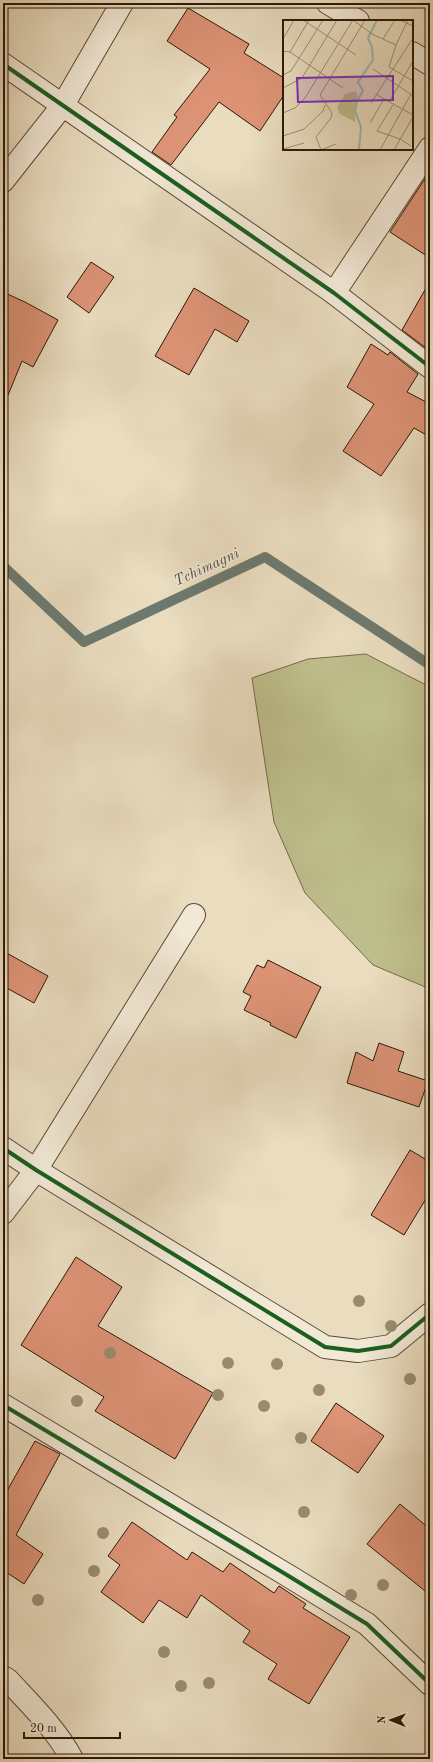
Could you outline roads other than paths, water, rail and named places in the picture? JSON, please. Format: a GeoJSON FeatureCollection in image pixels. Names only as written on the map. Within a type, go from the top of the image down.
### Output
{"type":"FeatureCollection","features":[{"type":"Feature","properties":{"kind":"street"},"geometry":{"type":"LineString","coordinates":[[3,181],[63,105],[122,3]]}},
{"type":"Feature","properties":{"kind":"street"},"geometry":{"type":"LineString","coordinates":[[328,3],[356,20]]}},
{"type":"Feature","properties":{"kind":"street"},"geometry":{"type":"LineString","coordinates":[[413,54],[430,64]]}},
{"type":"Feature","properties":{"kind":"street"},"geometry":{"type":"LineString","coordinates":[[3,64],[334,293],[430,367]]}},
{"type":"Feature","properties":{"kind":"street"},"geometry":{"type":"LineString","coordinates":[[334,293],[426,162]]}},
{"type":"Feature","properties":{"kind":"street"},"geometry":{"type":"LineString","coordinates":[[3,1213],[36,1170],[194,915]]}},
{"type":"Feature","properties":{"kind":"street"},"geometry":{"type":"LineString","coordinates":[[3,1148],[36,1170],[325,1347],[358,1351],[391,1346],[430,1314]]}},
{"type":"Feature","properties":{"kind":"street"},"geometry":{"type":"LineString","coordinates":[[3,1405],[367,1624],[430,1684]]}},
{"type":"Feature","properties":{"kind":"street"},"geometry":{"type":"LineString","coordinates":[[3,1677],[8,1680],[41,1716],[67,1749],[72,1759]]}},
{"type":"Feature","properties":{"kind":"waterway","name":"Tchimagni"},"geometry":{"type":"LineString","coordinates":[[3,566],[84,642],[265,557],[430,665]]}}]}
